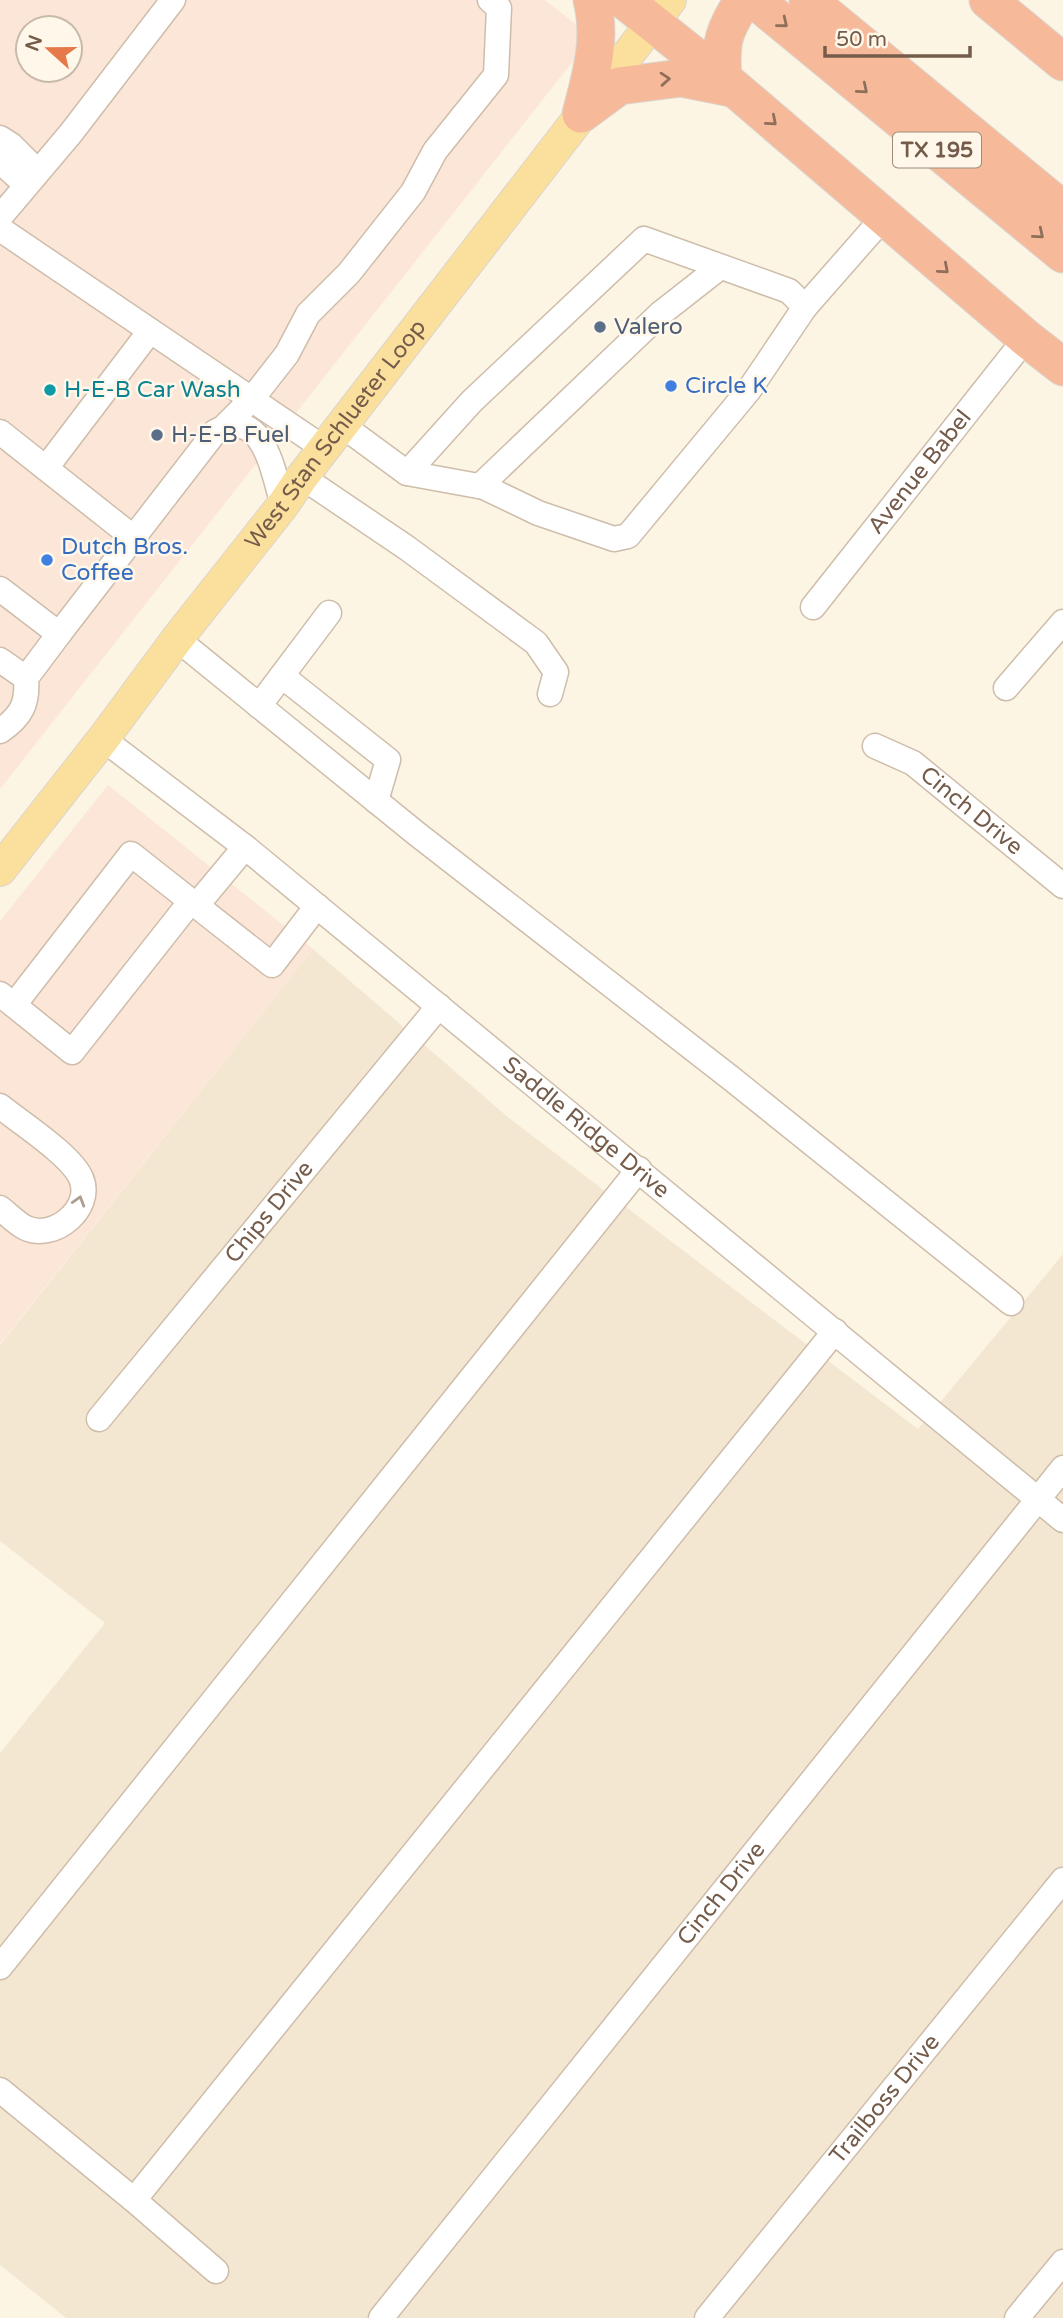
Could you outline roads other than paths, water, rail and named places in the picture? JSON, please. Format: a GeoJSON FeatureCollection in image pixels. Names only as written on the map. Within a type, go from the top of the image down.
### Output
{"type":"FeatureCollection","features":[{"type":"Feature","properties":{"kind":"highway"},"geometry":{"type":"LineString","coordinates":[[581,114],[597,52],[597,18],[592,0]]}},
{"type":"Feature","properties":{"kind":"highway"},"geometry":{"type":"LineString","coordinates":[[624,0],[661,11],[728,84],[1063,368]]}},
{"type":"Feature","properties":{"kind":"highway"},"geometry":{"type":"LineString","coordinates":[[728,84],[721,52],[724,31],[743,0]]}},
{"type":"Feature","properties":{"kind":"highway","name":"TX 195"},"geometry":{"type":"LineString","coordinates":[[755,0],[817,22],[1063,210]]}},
{"type":"Feature","properties":{"kind":"highway"},"geometry":{"type":"LineString","coordinates":[[988,0],[1063,62]]}},
{"type":"Feature","properties":{"kind":"highway","name":"TX 195"},"geometry":{"type":"LineString","coordinates":[[817,22],[1063,254]]}},
{"type":"Feature","properties":{"kind":"highway"},"geometry":{"type":"LineString","coordinates":[[581,114],[619,86],[681,78],[728,84]]}},
{"type":"Feature","properties":{"kind":"main road","name":"West Stan Schlueter Loop"},"geometry":{"type":"LineString","coordinates":[[0,870],[661,11]]}},
{"type":"Feature","properties":{"kind":"street"},"geometry":{"type":"LineString","coordinates":[[0,217],[71,132],[173,0]]}},
{"type":"Feature","properties":{"kind":"street"},"geometry":{"type":"LineString","coordinates":[[1,725],[18,716],[27,697],[26,678],[59,634],[215,432],[251,400],[287,354],[308,314],[349,274],[419,184],[435,151],[496,75],[499,8],[490,0]]}},
{"type":"Feature","properties":{"kind":"street"},"geometry":{"type":"LineString","coordinates":[[0,138],[11,145],[31,178]]}},
{"type":"Feature","properties":{"kind":"street"},"geometry":{"type":"LineString","coordinates":[[0,161],[31,178]]}},
{"type":"Feature","properties":{"kind":"street"},"geometry":{"type":"LineString","coordinates":[[0,229],[251,400],[407,473],[480,486],[538,513],[614,539],[628,536],[749,390],[806,307],[884,217]]}},
{"type":"Feature","properties":{"kind":"street"},"geometry":{"type":"LineString","coordinates":[[407,473],[472,401],[644,239],[789,291],[806,307]]}},
{"type":"Feature","properties":{"kind":"street"},"geometry":{"type":"LineString","coordinates":[[480,486],[660,314],[720,267]]}},
{"type":"Feature","properties":{"kind":"street"},"geometry":{"type":"LineString","coordinates":[[46,468],[150,331]]}},
{"type":"Feature","properties":{"kind":"street","name":"Avenue Babel"},"geometry":{"type":"LineString","coordinates":[[813,607],[1026,338]]}},
{"type":"Feature","properties":{"kind":"street"},"geometry":{"type":"LineString","coordinates":[[226,425],[246,427],[262,439],[283,505]]}},
{"type":"Feature","properties":{"kind":"street"},"geometry":{"type":"LineString","coordinates":[[0,432],[134,538]]}},
{"type":"Feature","properties":{"kind":"street"},"geometry":{"type":"LineString","coordinates":[[302,477],[407,548],[536,643],[556,672],[550,694]]}},
{"type":"Feature","properties":{"kind":"street"},"geometry":{"type":"LineString","coordinates":[[0,589],[59,634]]}},
{"type":"Feature","properties":{"kind":"street"},"geometry":{"type":"LineString","coordinates":[[259,706],[329,613]]}},
{"type":"Feature","properties":{"kind":"street"},"geometry":{"type":"LineString","coordinates":[[1006,688],[1063,622]]}},
{"type":"Feature","properties":{"kind":"street"},"geometry":{"type":"LineString","coordinates":[[177,639],[376,801],[732,1079],[1011,1303]]}},
{"type":"Feature","properties":{"kind":"street"},"geometry":{"type":"LineString","coordinates":[[1,666],[26,678]]}},
{"type":"Feature","properties":{"kind":"street"},"geometry":{"type":"LineString","coordinates":[[282,676],[388,760],[376,801]]}},
{"type":"Feature","properties":{"kind":"street","name":"Saddle Ridge Drive"},"geometry":{"type":"LineString","coordinates":[[103,739],[317,906],[1063,1520]]}},
{"type":"Feature","properties":{"kind":"street","name":"Cinch Drive"},"geometry":{"type":"LineString","coordinates":[[875,746],[913,763],[1063,886]]}},
{"type":"Feature","properties":{"kind":"street"},"geometry":{"type":"LineString","coordinates":[[244,847],[194,904],[72,1052],[7,1000],[131,854],[194,904],[272,965],[317,906]]}},
{"type":"Feature","properties":{"kind":"street","name":"Chips Drive"},"geometry":{"type":"LineString","coordinates":[[100,1419],[439,1006]]}},
{"type":"Feature","properties":{"kind":"street"},"geometry":{"type":"LineString","coordinates":[[0,1106],[69,1161],[82,1179],[82,1199],[74,1214],[61,1226],[44,1231],[26,1228],[0,1208]]}},
{"type":"Feature","properties":{"kind":"street"},"geometry":{"type":"LineString","coordinates":[[0,1967],[639,1170]]}},
{"type":"Feature","properties":{"kind":"street"},"geometry":{"type":"LineString","coordinates":[[134,2200],[835,1331]]}},
{"type":"Feature","properties":{"kind":"street","name":"Cinch Drive"},"geometry":{"type":"LineString","coordinates":[[381,2318],[1063,1468]]}},
{"type":"Feature","properties":{"kind":"street","name":"Trailboss Drive"},"geometry":{"type":"LineString","coordinates":[[708,2318],[1063,1880]]}},
{"type":"Feature","properties":{"kind":"street"},"geometry":{"type":"LineString","coordinates":[[0,2090],[216,2271]]}},
{"type":"Feature","properties":{"kind":"street"},"geometry":{"type":"LineString","coordinates":[[1017,2318],[1063,2262]]}},
{"type":"Feature","properties":{"kind":"place","name":"Valero"},"geometry":{"type":"Point","coordinates":[600,327]}},
{"type":"Feature","properties":{"kind":"place","name":"Circle K"},"geometry":{"type":"Point","coordinates":[671,386]}},
{"type":"Feature","properties":{"kind":"place","name":"H-E-B Car Wash"},"geometry":{"type":"Point","coordinates":[50,390]}},
{"type":"Feature","properties":{"kind":"place","name":"H-E-B Fuel"},"geometry":{"type":"Point","coordinates":[157,435]}},
{"type":"Feature","properties":{"kind":"place","name":"Dutch Bros. Coffee"},"geometry":{"type":"Point","coordinates":[47,560]}}]}
